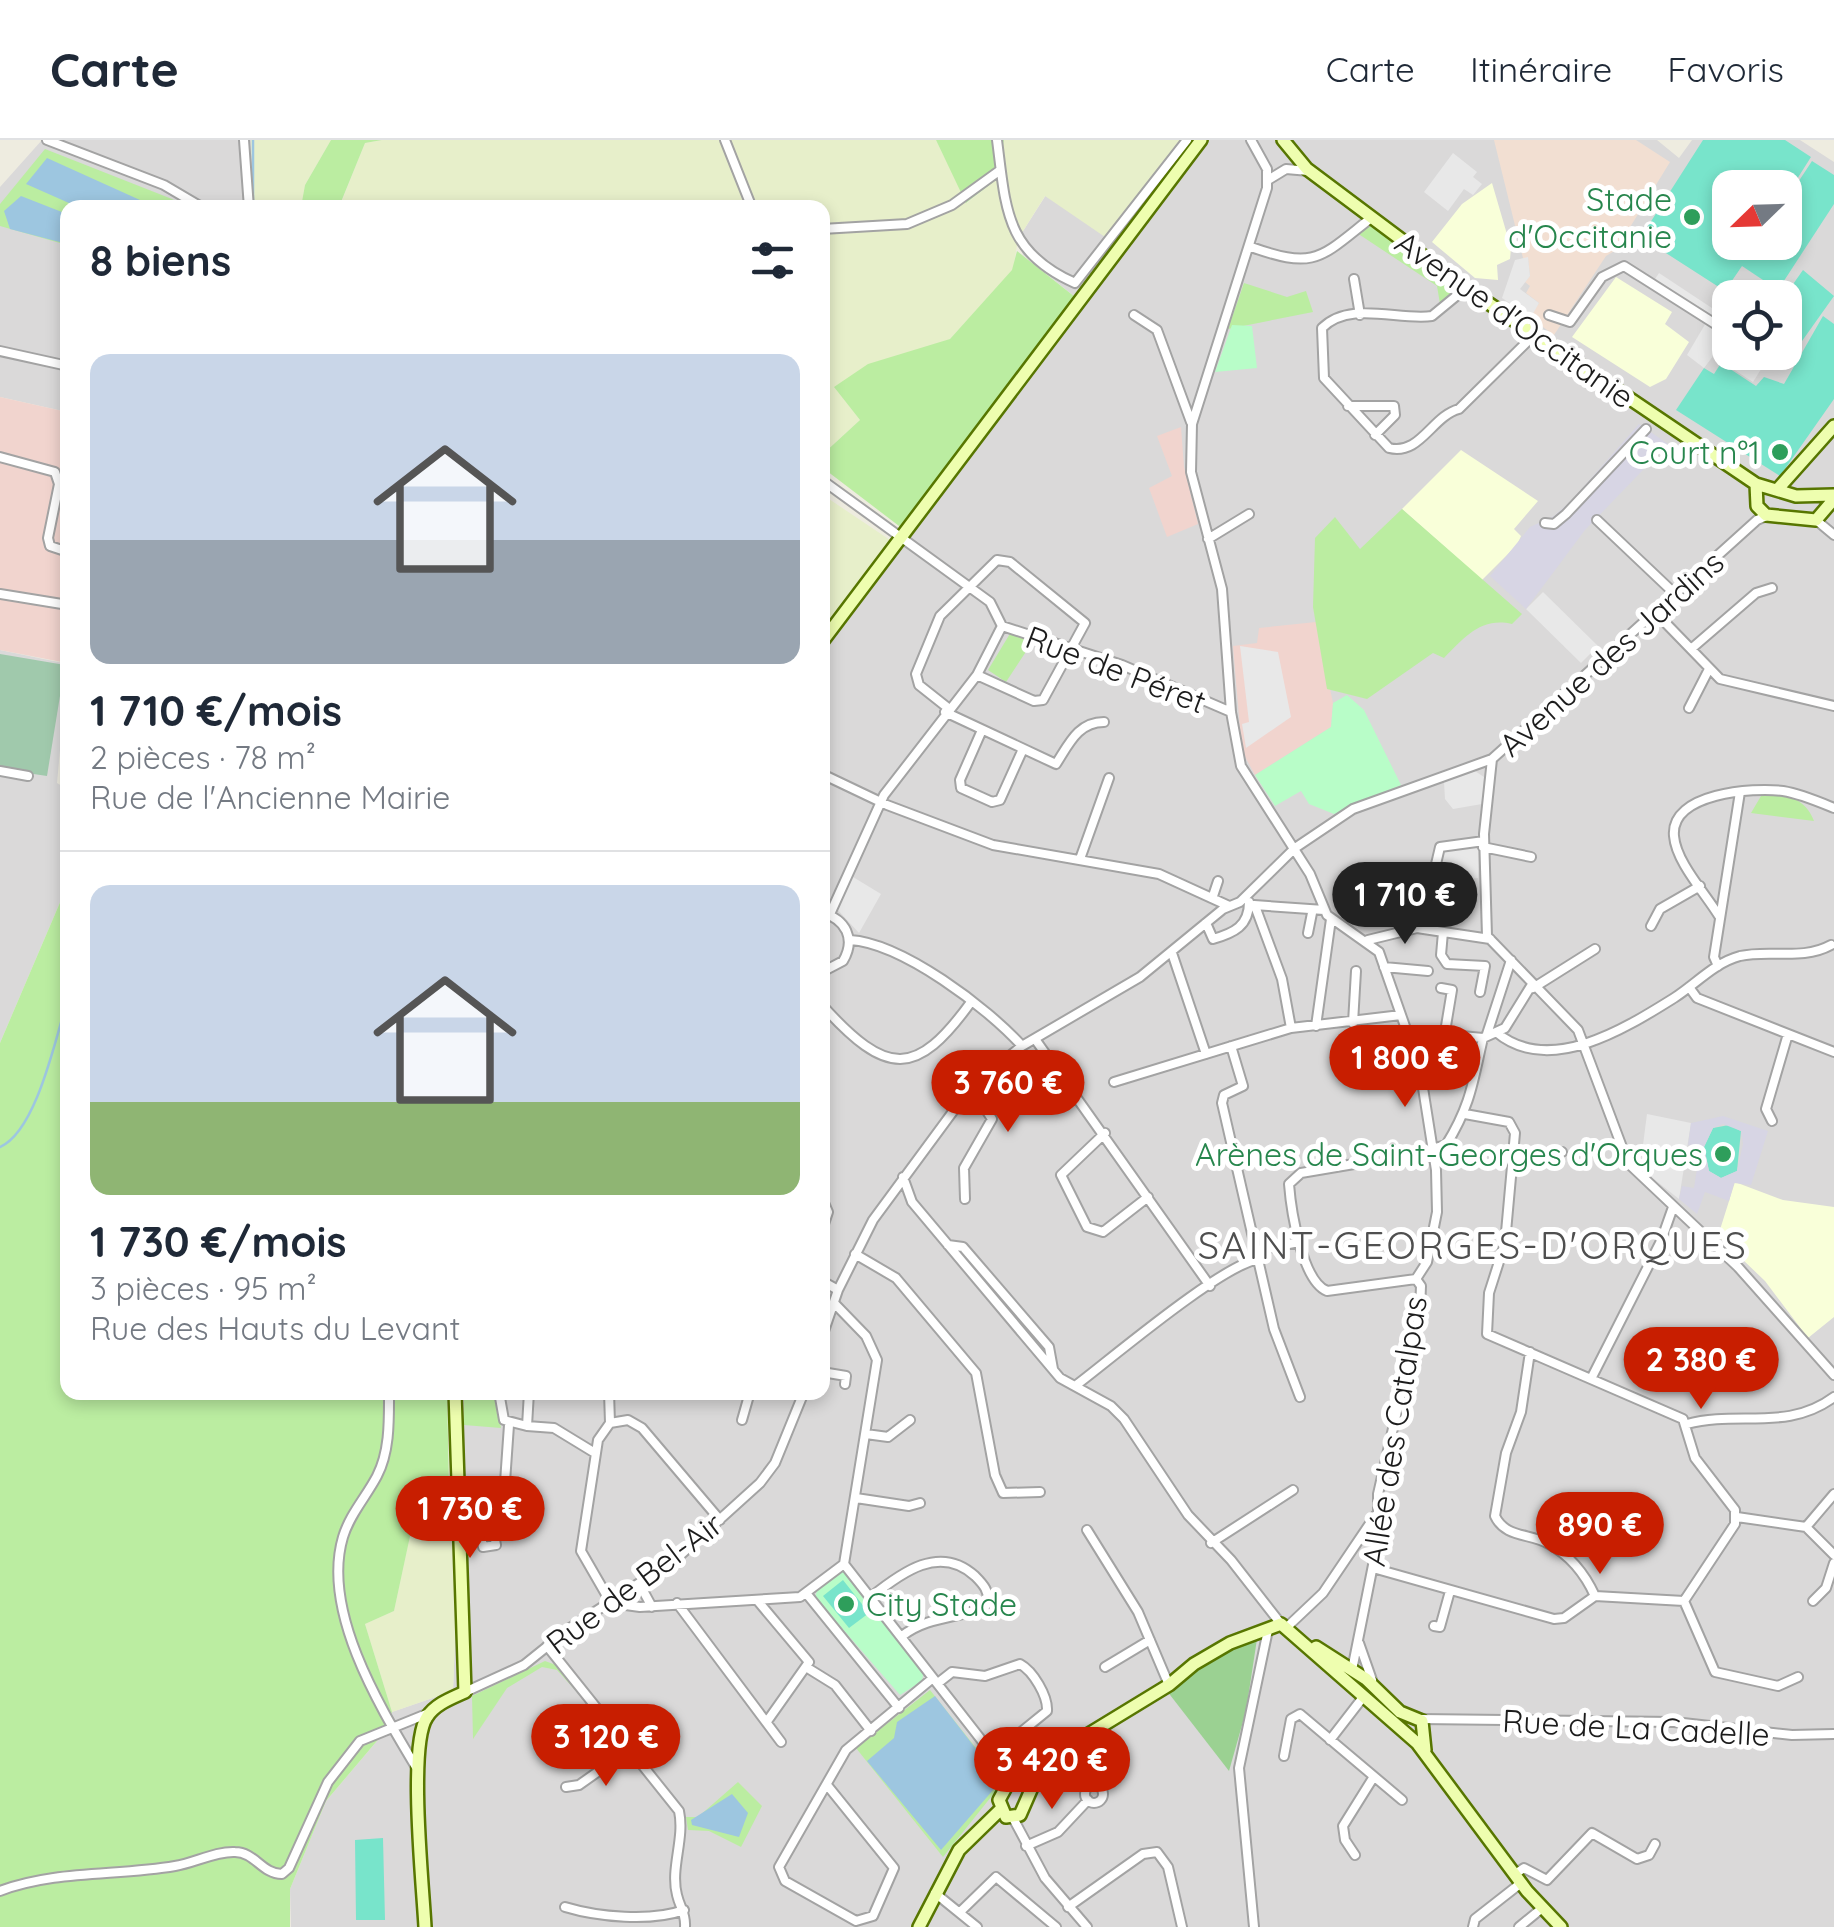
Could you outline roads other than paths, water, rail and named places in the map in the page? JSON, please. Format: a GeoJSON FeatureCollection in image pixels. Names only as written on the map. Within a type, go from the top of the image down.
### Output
{"type":"FeatureCollection","features":[{"type":"Feature","properties":{"kind":"street"},"geometry":{"type":"LineString","coordinates":[[47,140],[164,186],[188,200]]}},
{"type":"Feature","properties":{"kind":"street"},"geometry":{"type":"LineString","coordinates":[[244,140],[248,200]]}},
{"type":"Feature","properties":{"kind":"street"},"geometry":{"type":"LineString","coordinates":[[725,140],[749,200]]}},
{"type":"Feature","properties":{"kind":"street"},"geometry":{"type":"LineString","coordinates":[[998,140],[999,171],[1023,249],[1044,267],[1075,283],[1187,140]]}},
{"type":"Feature","properties":{"kind":"street"},"geometry":{"type":"LineString","coordinates":[[830,632],[1202,140]]}},
{"type":"Feature","properties":{"kind":"street"},"geometry":{"type":"LineString","coordinates":[[1255,140],[1268,180],[1251,247],[1192,424],[1190,472],[1225,606],[1231,712],[1244,773],[1295,848],[1324,910],[1379,952],[1422,1080],[1437,1212],[1427,1262],[1416,1279],[1325,1291],[1315,1283],[1300,1242],[1290,1192],[1292,1178],[1360,1163]]}},
{"type":"Feature","properties":{"kind":"street","name":"Avenue d'Occitanie"},"geometry":{"type":"LineString","coordinates":[[1286,142],[1309,171],[1533,336],[1764,489],[1826,506]]}},
{"type":"Feature","properties":{"kind":"street"},"geometry":{"type":"LineString","coordinates":[[1268,180],[1286,169],[1309,171]]}},
{"type":"Feature","properties":{"kind":"street"},"geometry":{"type":"LineString","coordinates":[[830,229],[907,224],[952,206],[999,171]]}},
{"type":"Feature","properties":{"kind":"street"},"geometry":{"type":"LineString","coordinates":[[1251,247],[1302,261],[1327,252],[1371,218]]}},
{"type":"Feature","properties":{"kind":"street"},"geometry":{"type":"LineString","coordinates":[[1549,315],[1570,322],[1602,277],[1624,266],[1712,322]]}},
{"type":"Feature","properties":{"kind":"street"},"geometry":{"type":"LineString","coordinates":[[1354,279],[1360,315]]}},
{"type":"Feature","properties":{"kind":"street"},"geometry":{"type":"LineString","coordinates":[[1466,288],[1428,318],[1388,312],[1360,315],[1330,320],[1320,334],[1324,378],[1389,448],[1408,448],[1444,413],[1459,409],[1533,336]]}},
{"type":"Feature","properties":{"kind":"street"},"geometry":{"type":"LineString","coordinates":[[1134,316],[1157,330],[1192,424]]}},
{"type":"Feature","properties":{"kind":"street"},"geometry":{"type":"LineString","coordinates":[[0,351],[60,364]]}},
{"type":"Feature","properties":{"kind":"street"},"geometry":{"type":"LineString","coordinates":[[1348,406],[1394,406],[1395,415],[1375,435]]}},
{"type":"Feature","properties":{"kind":"street"},"geometry":{"type":"LineString","coordinates":[[1834,426],[1794,475],[1764,489],[1762,515],[1826,506],[1834,534]]}},
{"type":"Feature","properties":{"kind":"street"},"geometry":{"type":"LineString","coordinates":[[1546,522],[1554,524],[1594,488],[1646,429]]}},
{"type":"Feature","properties":{"kind":"street"},"geometry":{"type":"LineString","coordinates":[[0,457],[50,468],[60,475]]}},
{"type":"Feature","properties":{"kind":"street"},"geometry":{"type":"LineString","coordinates":[[1792,495],[1794,475]]}},
{"type":"Feature","properties":{"kind":"street"},"geometry":{"type":"LineString","coordinates":[[60,485],[48,538],[50,546],[60,549]]}},
{"type":"Feature","properties":{"kind":"street"},"geometry":{"type":"LineString","coordinates":[[830,486],[994,607],[1002,626],[977,675],[881,801],[830,905]]}},
{"type":"Feature","properties":{"kind":"street"},"geometry":{"type":"LineString","coordinates":[[1208,538],[1249,514]]}},
{"type":"Feature","properties":{"kind":"street","name":"Avenue des Jardins"},"geometry":{"type":"LineString","coordinates":[[1295,848],[1353,809],[1492,759],[1762,515]]}},
{"type":"Feature","properties":{"kind":"street"},"geometry":{"type":"LineString","coordinates":[[1598,520],[1674,594]]}},
{"type":"Feature","properties":{"kind":"street"},"geometry":{"type":"LineString","coordinates":[[977,675],[1038,701],[1048,695],[1085,627],[1083,619],[1010,562],[997,560],[940,616],[916,674],[919,685],[947,710],[1056,764],[1080,729],[1090,722],[1104,722]]}},
{"type":"Feature","properties":{"kind":"street"},"geometry":{"type":"LineString","coordinates":[[1691,649],[1756,593],[1772,588]]}},
{"type":"Feature","properties":{"kind":"street"},"geometry":{"type":"LineString","coordinates":[[0,594],[60,604]]}},
{"type":"Feature","properties":{"kind":"street"},"geometry":{"type":"LineString","coordinates":[[1654,611],[1709,669],[1728,682],[1834,706]]}},
{"type":"Feature","properties":{"kind":"street","name":"Rue de Péret"},"geometry":{"type":"LineString","coordinates":[[1002,626],[1072,652],[1122,665],[1231,712]]}},
{"type":"Feature","properties":{"kind":"street"},"geometry":{"type":"LineString","coordinates":[[1689,708],[1709,669]]}},
{"type":"Feature","properties":{"kind":"street"},"geometry":{"type":"LineString","coordinates":[[982,730],[960,780],[961,788],[992,802],[1000,800],[1023,749]]}},
{"type":"Feature","properties":{"kind":"street"},"geometry":{"type":"LineString","coordinates":[[1489,938],[1483,844],[1492,759]]}},
{"type":"Feature","properties":{"kind":"street"},"geometry":{"type":"LineString","coordinates":[[0,771],[28,776]]}},
{"type":"Feature","properties":{"kind":"street"},"geometry":{"type":"LineString","coordinates":[[830,778],[993,845],[1159,874],[1229,906]]}},
{"type":"Feature","properties":{"kind":"street"},"geometry":{"type":"LineString","coordinates":[[1080,860],[1109,778]]}},
{"type":"Feature","properties":{"kind":"street"},"geometry":{"type":"LineString","coordinates":[[1719,916],[1678,849],[1674,824],[1693,805],[1740,792],[1784,791],[1834,808]]}},
{"type":"Feature","properties":{"kind":"street"},"geometry":{"type":"LineString","coordinates":[[1718,966],[1714,957],[1719,916],[1740,792]]}},
{"type":"Feature","properties":{"kind":"street"},"geometry":{"type":"LineString","coordinates":[[1419,928],[1430,901],[1440,848],[1483,844],[1531,857]]}},
{"type":"Feature","properties":{"kind":"street"},"geometry":{"type":"LineString","coordinates":[[1206,922],[1213,939],[1235,932],[1249,913],[1248,903],[1295,848]]}},
{"type":"Feature","properties":{"kind":"street"},"geometry":{"type":"LineString","coordinates":[[1213,896],[1218,881]]}},
{"type":"Feature","properties":{"kind":"street"},"geometry":{"type":"LineString","coordinates":[[1651,926],[1660,910],[1700,886]]}},
{"type":"Feature","properties":{"kind":"street"},"geometry":{"type":"LineString","coordinates":[[1430,901],[1444,908],[1458,890]]}},
{"type":"Feature","properties":{"kind":"street"},"geometry":{"type":"LineString","coordinates":[[1248,903],[1282,979],[1291,1028]]}},
{"type":"Feature","properties":{"kind":"street"},"geometry":{"type":"LineString","coordinates":[[830,1314],[855,1254],[903,1178],[971,1088],[1022,1046],[1140,977],[1229,906],[1248,903],[1312,913],[1324,910]]}},
{"type":"Feature","properties":{"kind":"street"},"geometry":{"type":"LineString","coordinates":[[1308,933],[1312,913]]}},
{"type":"Feature","properties":{"kind":"street"},"geometry":{"type":"LineString","coordinates":[[830,916],[843,924],[850,940],[844,960],[830,968]]}},
{"type":"Feature","properties":{"kind":"street"},"geometry":{"type":"LineString","coordinates":[[1316,1026],[1331,919]]}},
{"type":"Feature","properties":{"kind":"street"},"geometry":{"type":"LineString","coordinates":[[1368,940],[1419,928],[1489,938],[1532,987],[1574,1026],[1584,1044],[1619,1149],[1673,1207],[1738,1266],[1834,1375]]}},
{"type":"Feature","properties":{"kind":"street"},"geometry":{"type":"LineString","coordinates":[[1443,932],[1445,966],[1485,966],[1480,992]]}},
{"type":"Feature","properties":{"kind":"street"},"geometry":{"type":"LineString","coordinates":[[1407,1031],[1492,1034],[1540,1051],[1556,1052],[1584,1044],[1689,987],[1718,966],[1743,956],[1814,952],[1832,946],[1833,932]]}},
{"type":"Feature","properties":{"kind":"street"},"geometry":{"type":"LineString","coordinates":[[850,940],[899,956],[971,1002],[1022,1046]]}},
{"type":"Feature","properties":{"kind":"street"},"geometry":{"type":"LineString","coordinates":[[1492,1034],[1532,987],[1594,949]]}},
{"type":"Feature","properties":{"kind":"street"},"geometry":{"type":"LineString","coordinates":[[1172,952],[1206,1054]]}},
{"type":"Feature","properties":{"kind":"street"},"geometry":{"type":"LineString","coordinates":[[1431,1149],[1446,1145],[1465,1114],[1511,960]]}},
{"type":"Feature","properties":{"kind":"street"},"geometry":{"type":"LineString","coordinates":[[1384,967],[1428,971]]}},
{"type":"Feature","properties":{"kind":"street"},"geometry":{"type":"LineString","coordinates":[[1352,1023],[1356,972]]}},
{"type":"Feature","properties":{"kind":"street"},"geometry":{"type":"LineString","coordinates":[[1689,987],[1697,998],[1834,1052]]}},
{"type":"Feature","properties":{"kind":"street"},"geometry":{"type":"LineString","coordinates":[[1441,988],[1455,992],[1445,1032]]}},
{"type":"Feature","properties":{"kind":"street"},"geometry":{"type":"LineString","coordinates":[[830,1012],[877,1050],[905,1060],[924,1055],[939,1044],[971,1002]]}},
{"type":"Feature","properties":{"kind":"street"},"geometry":{"type":"LineString","coordinates":[[1114,1082],[1291,1028],[1400,1015]]}},
{"type":"Feature","properties":{"kind":"street"},"geometry":{"type":"LineString","coordinates":[[1772,1121],[1766,1109],[1788,1034]]}},
{"type":"Feature","properties":{"kind":"street"},"geometry":{"type":"LineString","coordinates":[[1035,1039],[1106,1133],[1210,1286]]}},
{"type":"Feature","properties":{"kind":"street"},"geometry":{"type":"LineString","coordinates":[[1230,1046],[1242,1086],[1224,1095],[1222,1104],[1274,1329],[1300,1396]]}},
{"type":"Feature","properties":{"kind":"street"},"geometry":{"type":"LineString","coordinates":[[965,1199],[964,1168],[992,1119],[971,1088]]}},
{"type":"Feature","properties":{"kind":"street"},"geometry":{"type":"LineString","coordinates":[[1465,1114],[1510,1123],[1515,1130],[1505,1243],[1489,1293],[1487,1334],[1677,1415],[1687,1424],[1695,1458],[1737,1516],[1806,1527],[1834,1555]]}},
{"type":"Feature","properties":{"kind":"street"},"geometry":{"type":"LineString","coordinates":[[1106,1133],[1061,1175],[1087,1226],[1095,1232],[1106,1230],[1148,1197]]}},
{"type":"Feature","properties":{"kind":"street"},"geometry":{"type":"LineString","coordinates":[[1514,1158],[1562,1152]]}},
{"type":"Feature","properties":{"kind":"street"},"geometry":{"type":"LineString","coordinates":[[903,1178],[912,1202],[1053,1369],[1124,1419],[1181,1506],[1231,1560],[1283,1626],[1373,1706],[1417,1729]]}},
{"type":"Feature","properties":{"kind":"street"},"geometry":{"type":"LineString","coordinates":[[1592,1377],[1661,1241],[1673,1207]]}},
{"type":"Feature","properties":{"kind":"street"},"geometry":{"type":"LineString","coordinates":[[1076,1386],[1241,1265],[1259,1254],[1300,1242]]}},
{"type":"Feature","properties":{"kind":"street"},"geometry":{"type":"LineString","coordinates":[[855,1254],[896,1278],[976,1373],[995,1476],[1004,1492],[1040,1492]]}},
{"type":"Feature","properties":{"kind":"street","name":"Allée des Catalpas"},"geometry":{"type":"LineString","coordinates":[[1352,1684],[1373,1568],[1377,1512],[1420,1310],[1420,1286],[1416,1279]]}},
{"type":"Feature","properties":{"kind":"street"},"geometry":{"type":"LineString","coordinates":[[830,1286],[838,1290]]}},
{"type":"Feature","properties":{"kind":"street"},"geometry":{"type":"LineString","coordinates":[[720,1520],[642,1428],[628,1420],[610,1423],[602,1429],[581,1552],[611,1603],[652,1606],[806,1593],[844,1564],[876,1354],[844,1309],[834,1303]]}},
{"type":"Feature","properties":{"kind":"street"},"geometry":{"type":"LineString","coordinates":[[1530,1352],[1521,1412],[1506,1452],[1495,1516],[1506,1530],[1553,1546],[1584,1573],[1594,1596]]}},
{"type":"Feature","properties":{"kind":"street"},"geometry":{"type":"LineString","coordinates":[[830,1373],[846,1376],[845,1384]]}},
{"type":"Feature","properties":{"kind":"street"},"geometry":{"type":"LineString","coordinates":[[1687,1424],[1722,1415],[1763,1421],[1792,1418],[1834,1397]]}},
{"type":"Feature","properties":{"kind":"street"},"geometry":{"type":"LineString","coordinates":[[387,1400],[380,1468],[350,1520],[340,1560],[348,1630],[389,1726],[418,1771]]}},
{"type":"Feature","properties":{"kind":"street"},"geometry":{"type":"LineString","coordinates":[[0,1891],[31,1880],[178,1866],[234,1851],[252,1857],[272,1874],[282,1874],[290,1868],[335,1770],[365,1737],[429,1713],[466,1692],[455,1400]]}},
{"type":"Feature","properties":{"kind":"street"},"geometry":{"type":"LineString","coordinates":[[494,1534],[502,1525],[509,1425],[500,1413],[500,1400]]}},
{"type":"Feature","properties":{"kind":"street"},"geometry":{"type":"LineString","coordinates":[[527,1426],[529,1400]]}},
{"type":"Feature","properties":{"kind":"street"},"geometry":{"type":"LineString","coordinates":[[609,1400],[610,1423]]}},
{"type":"Feature","properties":{"kind":"street"},"geometry":{"type":"LineString","coordinates":[[742,1420],[748,1400]]}},
{"type":"Feature","properties":{"kind":"street","name":"Rue de Bel-Air"},"geometry":{"type":"LineString","coordinates":[[466,1692],[524,1665],[640,1585],[720,1520],[775,1463],[801,1400]]}},
{"type":"Feature","properties":{"kind":"street"},"geometry":{"type":"LineString","coordinates":[[866,1434],[890,1437],[910,1420]]}},
{"type":"Feature","properties":{"kind":"street"},"geometry":{"type":"LineString","coordinates":[[509,1425],[554,1428],[595,1454]]}},
{"type":"Feature","properties":{"kind":"street"},"geometry":{"type":"LineString","coordinates":[[1212,1542],[1293,1490]]}},
{"type":"Feature","properties":{"kind":"street"},"geometry":{"type":"LineString","coordinates":[[1806,1527],[1834,1494]]}},
{"type":"Feature","properties":{"kind":"street"},"geometry":{"type":"LineString","coordinates":[[856,1498],[909,1506],[920,1502]]}},
{"type":"Feature","properties":{"kind":"street"},"geometry":{"type":"LineString","coordinates":[[1012,1778],[1029,1776],[1082,1736],[1230,1643],[1283,1626],[1323,1594],[1377,1512]]}},
{"type":"Feature","properties":{"kind":"street"},"geometry":{"type":"LineString","coordinates":[[1684,1601],[1737,1516]]}},
{"type":"Feature","properties":{"kind":"street"},"geometry":{"type":"LineString","coordinates":[[1087,1530],[1132,1599],[1168,1685]]}},
{"type":"Feature","properties":{"kind":"street"},"geometry":{"type":"LineString","coordinates":[[872,1597],[913,1568],[942,1560],[967,1568],[987,1590],[988,1603],[984,1608],[922,1622],[902,1636]]}},
{"type":"Feature","properties":{"kind":"street"},"geometry":{"type":"LineString","coordinates":[[1813,1601],[1826,1588],[1834,1563]]}},
{"type":"Feature","properties":{"kind":"street"},"geometry":{"type":"LineString","coordinates":[[844,1564],[1012,1778]]}},
{"type":"Feature","properties":{"kind":"street"},"geometry":{"type":"LineString","coordinates":[[1373,1568],[1554,1619],[1564,1618],[1594,1596],[1684,1601]]}},
{"type":"Feature","properties":{"kind":"street"},"geometry":{"type":"LineString","coordinates":[[640,1585],[652,1606]]}},
{"type":"Feature","properties":{"kind":"street"},"geometry":{"type":"LineString","coordinates":[[1434,1626],[1440,1627],[1450,1591]]}},
{"type":"Feature","properties":{"kind":"street"},"geometry":{"type":"LineString","coordinates":[[806,1593],[898,1708]]}},
{"type":"Feature","properties":{"kind":"street"},"geometry":{"type":"LineString","coordinates":[[757,1600],[809,1662],[774,1718],[768,1720]]}},
{"type":"Feature","properties":{"kind":"street"},"geometry":{"type":"LineString","coordinates":[[1684,1601],[1715,1672],[1778,1686],[1798,1676]]}},
{"type":"Feature","properties":{"kind":"street"},"geometry":{"type":"LineString","coordinates":[[677,1604],[781,1742]]}},
{"type":"Feature","properties":{"kind":"street"},"geometry":{"type":"LineString","coordinates":[[1254,1927],[1239,1768],[1268,1630]]}},
{"type":"Feature","properties":{"kind":"street"},"geometry":{"type":"LineString","coordinates":[[1105,1666],[1150,1640]]}},
{"type":"Feature","properties":{"kind":"street"},"geometry":{"type":"LineString","coordinates":[[1303,1642],[1352,1668],[1417,1729],[1427,1759],[1465,1802],[1541,1909],[1561,1927]]}},
{"type":"Feature","properties":{"kind":"street","name":"Allée des Catalpas"},"geometry":{"type":"LineString","coordinates":[[1360,1642],[1375,1687]]}},
{"type":"Feature","properties":{"kind":"street"},"geometry":{"type":"LineString","coordinates":[[547,1646],[679,1812],[676,1893],[684,1910],[684,1927]]}},
{"type":"Feature","properties":{"kind":"street"},"geometry":{"type":"LineString","coordinates":[[1322,1660],[1352,1668],[1360,1666],[1364,1658]]}},
{"type":"Feature","properties":{"kind":"street"},"geometry":{"type":"LineString","coordinates":[[827,1785],[894,1868],[873,1916],[865,1920],[856,1921],[780,1877],[778,1866],[846,1750],[936,1680],[952,1672],[984,1676],[1020,1664],[1029,1670],[1048,1703],[1047,1711],[994,1754]]}},
{"type":"Feature","properties":{"kind":"street"},"geometry":{"type":"LineString","coordinates":[[806,1667],[835,1685],[871,1730]]}},
{"type":"Feature","properties":{"kind":"street"},"geometry":{"type":"LineString","coordinates":[[1330,1740],[1363,1696],[1375,1687]]}},
{"type":"Feature","properties":{"kind":"street"},"geometry":{"type":"LineString","coordinates":[[1356,1710],[1373,1706]]}},
{"type":"Feature","properties":{"kind":"street"},"geometry":{"type":"LineString","coordinates":[[425,1927],[418,1771],[422,1724],[429,1713]]}},
{"type":"Feature","properties":{"kind":"street"},"geometry":{"type":"LineString","coordinates":[[1284,1756],[1284,1741],[1296,1714],[1402,1800]]}},
{"type":"Feature","properties":{"kind":"street","name":"Rue de La Cadelle"},"geometry":{"type":"LineString","coordinates":[[1417,1729],[1438,1720],[1674,1722],[1807,1736],[1834,1734]]}},
{"type":"Feature","properties":{"kind":"street"},"geometry":{"type":"LineString","coordinates":[[566,1787],[578,1786],[630,1749]]}},
{"type":"Feature","properties":{"kind":"street"},"geometry":{"type":"LineString","coordinates":[[1013,1818],[1034,1792],[1029,1776]]}},
{"type":"Feature","properties":{"kind":"street"},"geometry":{"type":"LineString","coordinates":[[1000,1810],[999,1800],[1012,1778]]}},
{"type":"Feature","properties":{"kind":"street"},"geometry":{"type":"LineString","coordinates":[[1356,1854],[1345,1840],[1343,1826],[1373,1778]]}},
{"type":"Feature","properties":{"kind":"street"},"geometry":{"type":"LineString","coordinates":[[1026,1846],[1058,1832],[1088,1800]]}},
{"type":"Feature","properties":{"kind":"street"},"geometry":{"type":"LineString","coordinates":[[1000,1810],[1013,1818],[1026,1846],[1068,1907],[1087,1927]]}},
{"type":"Feature","properties":{"kind":"street"},"geometry":{"type":"LineString","coordinates":[[919,1927],[959,1850],[1000,1810]]}},
{"type":"Feature","properties":{"kind":"street"},"geometry":{"type":"LineString","coordinates":[[1473,1927],[1475,1919],[1524,1868],[1547,1880],[1592,1833],[1636,1859],[1649,1854],[1655,1844]]}},
{"type":"Feature","properties":{"kind":"street"},"geometry":{"type":"LineString","coordinates":[[1068,1907],[1143,1854],[1156,1852],[1168,1866],[1182,1927]]}},
{"type":"Feature","properties":{"kind":"street"},"geometry":{"type":"LineString","coordinates":[[960,1912],[996,1877],[1056,1927]]}},
{"type":"Feature","properties":{"kind":"street"},"geometry":{"type":"LineString","coordinates":[[935,1893],[977,1927]]}},
{"type":"Feature","properties":{"kind":"street"},"geometry":{"type":"LineString","coordinates":[[565,1906],[586,1914],[666,1915],[684,1910]]}},
{"type":"Feature","properties":{"kind":"street"},"geometry":{"type":"LineString","coordinates":[[1519,1927],[1541,1909]]}},
{"type":"Feature","properties":{"kind":"waterway"},"geometry":{"type":"LineString","coordinates":[[253,140],[253,200]]}},
{"type":"Feature","properties":{"kind":"waterway"},"geometry":{"type":"LineString","coordinates":[[0,1147],[13,1138],[35,1103],[60,1026]]}},
{"type":"Feature","properties":{"kind":"place","name":"Stade d'Occitanie"},"geometry":{"type":"Point","coordinates":[1692,217]}},
{"type":"Feature","properties":{"kind":"place","name":"Court n°1"},"geometry":{"type":"Point","coordinates":[1780,452]}},
{"type":"Feature","properties":{"kind":"place","name":"Arènes de Saint-Georges d'Orques"},"geometry":{"type":"Point","coordinates":[1723,1154]}},
{"type":"Feature","properties":{"kind":"place","name":"City Stade"},"geometry":{"type":"Point","coordinates":[846,1604]}},
{"type":"Feature","properties":{"kind":"district","name":"SAINT-GEORGES-D'ORQUES"},"geometry":{"type":"Point","coordinates":[1473,1245]}}]}
